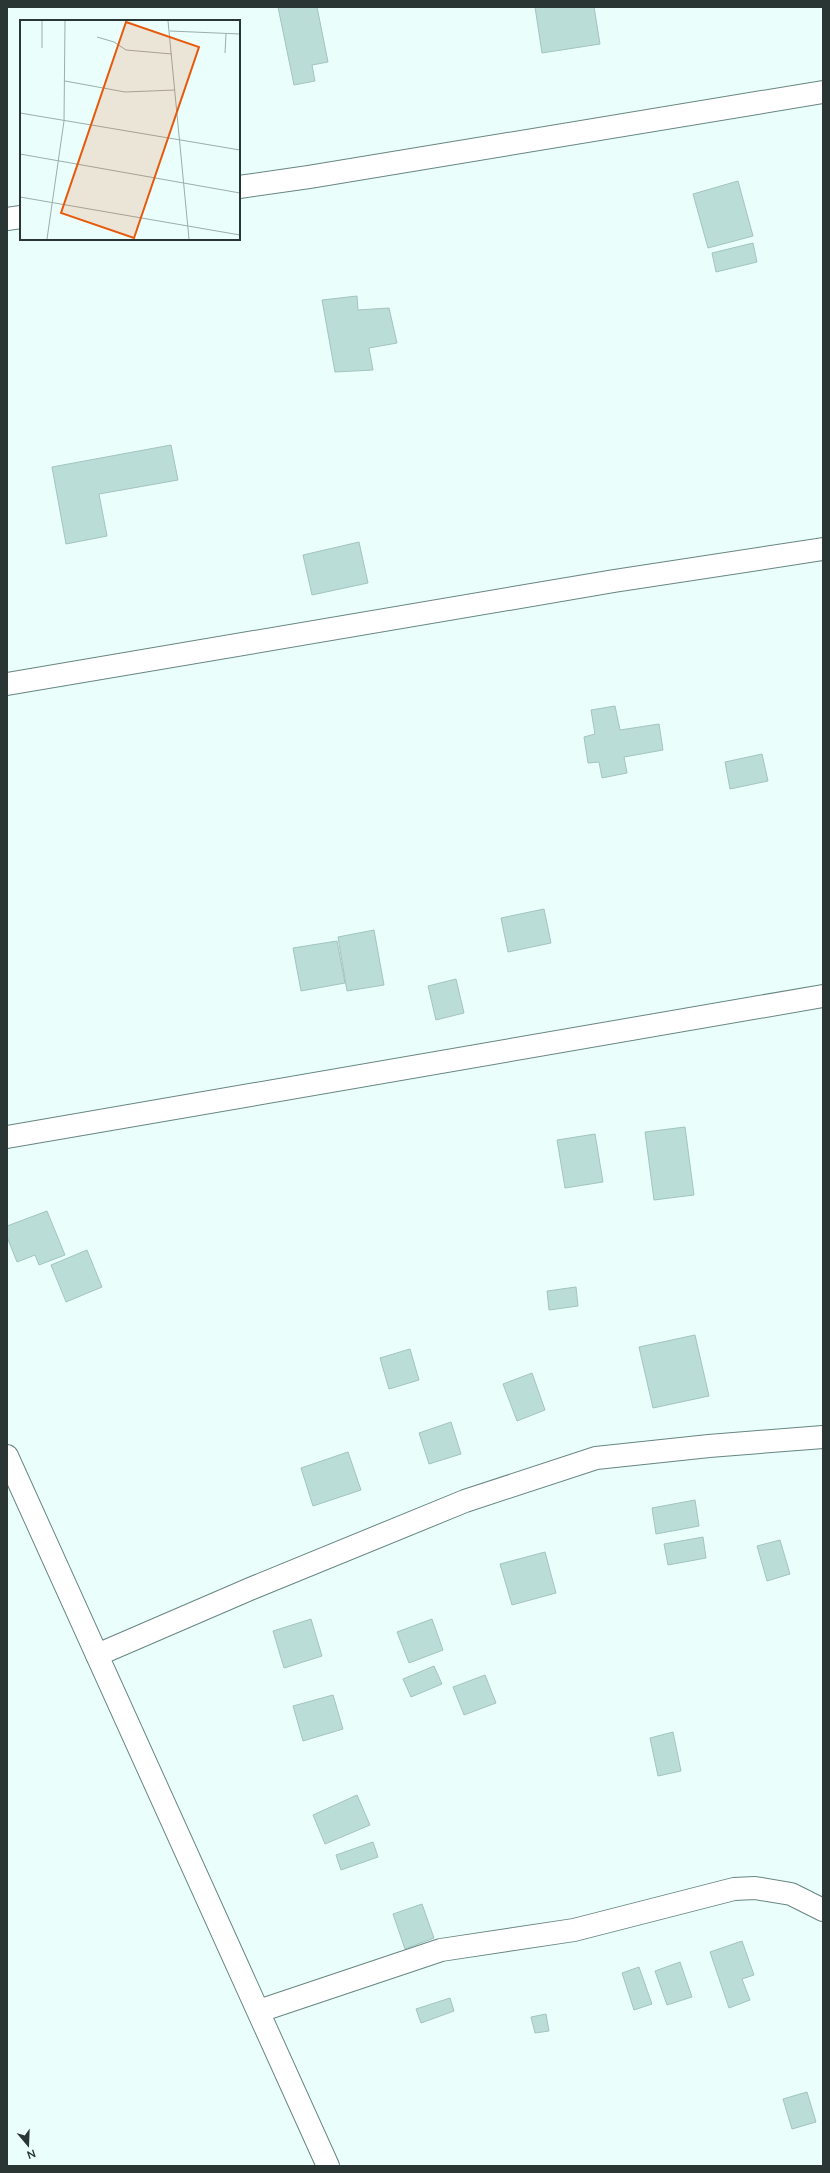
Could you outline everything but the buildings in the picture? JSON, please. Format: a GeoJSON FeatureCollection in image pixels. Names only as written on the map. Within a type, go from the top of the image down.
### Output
{"type":"FeatureCollection","features":[{"type":"Feature","properties":{"kind":"street"},"geometry":{"type":"LineString","coordinates":[[240,187],[309,177],[823,92]]}},
{"type":"Feature","properties":{"kind":"street"},"geometry":{"type":"LineString","coordinates":[[7,219],[20,217]]}},
{"type":"Feature","properties":{"kind":"street"},"geometry":{"type":"LineString","coordinates":[[7,684],[614,581],[823,549]]}},
{"type":"Feature","properties":{"kind":"street"},"geometry":{"type":"LineString","coordinates":[[7,1137],[823,996]]}},
{"type":"Feature","properties":{"kind":"street"},"geometry":{"type":"LineString","coordinates":[[97,1655],[250,1589],[465,1501],[596,1458],[709,1446],[823,1437]]}},
{"type":"Feature","properties":{"kind":"street"},"geometry":{"type":"LineString","coordinates":[[7,1456],[328,2166]]}},
{"type":"Feature","properties":{"kind":"street"},"geometry":{"type":"LineString","coordinates":[[259,2012],[441,1950],[574,1930],[734,1889],[755,1888],[791,1894],[823,1910]]}}]}
